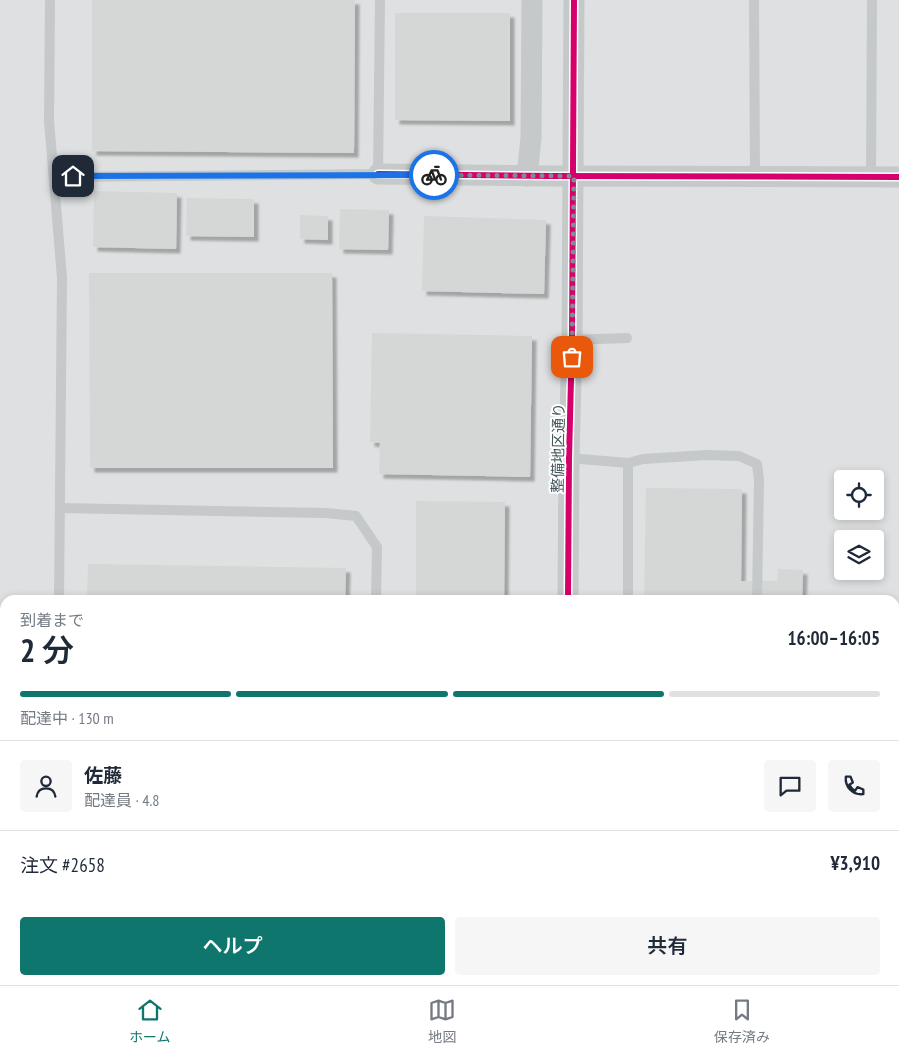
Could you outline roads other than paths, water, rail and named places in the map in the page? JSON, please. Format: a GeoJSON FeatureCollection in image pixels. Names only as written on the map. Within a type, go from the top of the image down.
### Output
{"type":"FeatureCollection","features":[{"type":"Feature","properties":{"kind":"street"},"geometry":{"type":"LineString","coordinates":[[527,176],[531,138],[532,0]]}},
{"type":"Feature","properties":{"kind":"street","name":"整備地区通り"},"geometry":{"type":"LineString","coordinates":[[568,595],[574,176],[574,0]]}},
{"type":"Feature","properties":{"kind":"street"},"geometry":{"type":"LineString","coordinates":[[378,174],[899,177]]}},
{"type":"Feature","properties":{"kind":"lane"},"geometry":{"type":"LineString","coordinates":[[50,0],[48,121],[62,278],[59,595]]}},
{"type":"Feature","properties":{"kind":"lane"},"geometry":{"type":"LineString","coordinates":[[54,177],[378,174],[380,0]]}},
{"type":"Feature","properties":{"kind":"lane"},"geometry":{"type":"LineString","coordinates":[[754,0],[755,177]]}},
{"type":"Feature","properties":{"kind":"lane"},"geometry":{"type":"LineString","coordinates":[[871,176],[872,0]]}},
{"type":"Feature","properties":{"kind":"lane"},"geometry":{"type":"LineString","coordinates":[[572,340],[628,338]]}},
{"type":"Feature","properties":{"kind":"lane"},"geometry":{"type":"LineString","coordinates":[[569,458],[628,463],[643,459],[707,455],[740,456],[757,464],[759,480],[757,595]]}},
{"type":"Feature","properties":{"kind":"lane"},"geometry":{"type":"LineString","coordinates":[[628,463],[628,595]]}},
{"type":"Feature","properties":{"kind":"lane"},"geometry":{"type":"LineString","coordinates":[[60,508],[326,513],[356,516],[377,547],[376,595]]}}]}
